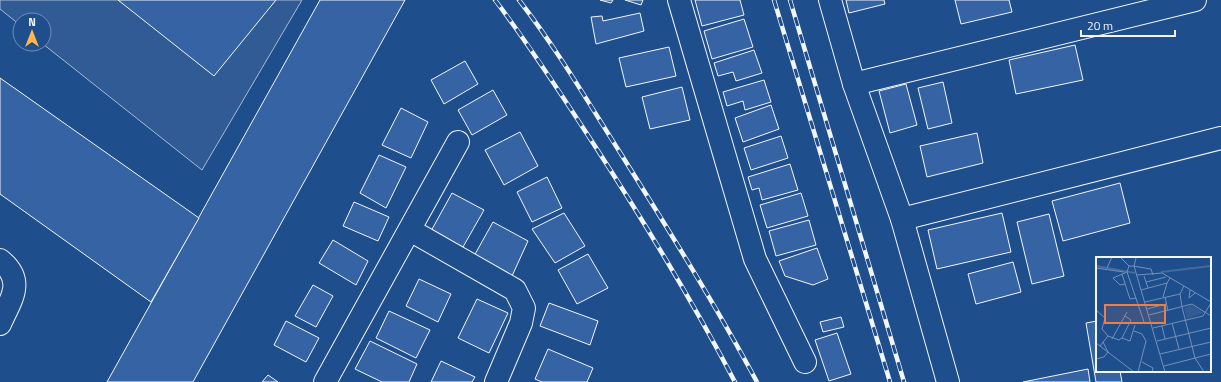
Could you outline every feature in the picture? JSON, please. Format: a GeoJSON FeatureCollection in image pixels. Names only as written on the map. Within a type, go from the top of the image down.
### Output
{"type":"FeatureCollection","features":[{"type":"Feature","properties":{"kind":"street"},"geometry":{"type":"LineString","coordinates":[[679,0],[755,259],[805,362]]}},
{"type":"Feature","properties":{"kind":"street"},"geometry":{"type":"LineString","coordinates":[[830,0],[854,84],[902,219],[948,382]]}},
{"type":"Feature","properties":{"kind":"street"},"geometry":{"type":"LineString","coordinates":[[854,84],[1195,0]]}},
{"type":"Feature","properties":{"kind":"street"},"geometry":{"type":"LineString","coordinates":[[902,219],[1221,138]]}},
{"type":"Feature","properties":{"kind":"street"},"geometry":{"type":"LineString","coordinates":[[325,382],[458,142]]}},
{"type":"Feature","properties":{"kind":"street"},"geometry":{"type":"LineString","coordinates":[[410,230],[515,290],[524,308],[521,323],[496,382]]}},
{"type":"Feature","properties":{"kind":"street"},"geometry":{"type":"LineString","coordinates":[[0,260],[10,268],[15,281],[14,292],[0,324]]}},
{"type":"Feature","properties":{"kind":"shaded area"},"geometry":{"type":"Polygon","coordinates":[[[0,0],[302,0],[202,170],[52,51],[52,12],[12,12],[12,19],[0,9],[0,0]]]}},
{"type":"Feature","properties":{"kind":"building"},"geometry":{"type":"Polygon","coordinates":[[[118,0],[276,0],[214,76],[118,0]]]}},
{"type":"Feature","properties":{"kind":"building"},"geometry":{"type":"Polygon","coordinates":[[[320,0],[405,0],[193,382],[107,382],[320,0]]]}},
{"type":"Feature","properties":{"kind":"building"},"geometry":{"type":"Polygon","coordinates":[[[600,0],[613,0],[611,3],[600,0]]]}},
{"type":"Feature","properties":{"kind":"building"},"geometry":{"type":"Polygon","coordinates":[[[625,0],[643,0],[641,5],[625,0]]]}},
{"type":"Feature","properties":{"kind":"building"},"geometry":{"type":"Polygon","coordinates":[[[695,0],[740,0],[744,15],[702,26],[695,0]]]}},
{"type":"Feature","properties":{"kind":"building"},"geometry":{"type":"Polygon","coordinates":[[[846,0],[884,0],[885,4],[849,13],[846,0]]]}},
{"type":"Feature","properties":{"kind":"building"},"geometry":{"type":"Polygon","coordinates":[[[955,0],[1009,0],[1012,12],[961,24],[955,0]]]}},
{"type":"Feature","properties":{"kind":"building"},"geometry":{"type":"Polygon","coordinates":[[[640,13],[644,31],[596,44],[591,17],[602,16],[603,21],[640,13]]]}},
{"type":"Feature","properties":{"kind":"building"},"geometry":{"type":"Polygon","coordinates":[[[744,19],[753,47],[712,59],[704,31],[744,19]]]}},
{"type":"Feature","properties":{"kind":"building"},"geometry":{"type":"Polygon","coordinates":[[[1075,45],[1083,80],[1016,94],[1009,60],[1075,45]]]}},
{"type":"Feature","properties":{"kind":"building"},"geometry":{"type":"Polygon","coordinates":[[[669,47],[676,76],[626,87],[619,58],[669,47]]]}},
{"type":"Feature","properties":{"kind":"building"},"geometry":{"type":"Polygon","coordinates":[[[754,50],[762,73],[736,81],[733,72],[718,76],[714,63],[754,50]]]}},
{"type":"Feature","properties":{"kind":"building"},"geometry":{"type":"Polygon","coordinates":[[[465,61],[478,84],[444,104],[431,80],[465,61]]]}},
{"type":"Feature","properties":{"kind":"building"},"geometry":{"type":"Polygon","coordinates":[[[0,78],[199,218],[151,302],[0,194],[0,78]]]}},
{"type":"Feature","properties":{"kind":"building"},"geometry":{"type":"Polygon","coordinates":[[[764,80],[771,102],[745,110],[743,101],[727,106],[723,92],[764,80]]]}},
{"type":"Feature","properties":{"kind":"building"},"geometry":{"type":"Polygon","coordinates":[[[943,82],[952,123],[928,129],[918,88],[943,82]]]}},
{"type":"Feature","properties":{"kind":"building"},"geometry":{"type":"Polygon","coordinates":[[[906,84],[917,125],[890,133],[879,91],[906,84]]]}},
{"type":"Feature","properties":{"kind":"building"},"geometry":{"type":"Polygon","coordinates":[[[682,87],[690,120],[650,129],[642,97],[682,87]]]}},
{"type":"Feature","properties":{"kind":"building"},"geometry":{"type":"Polygon","coordinates":[[[493,90],[507,115],[472,135],[458,110],[493,90]]]}},
{"type":"Feature","properties":{"kind":"building"},"geometry":{"type":"Polygon","coordinates":[[[771,105],[779,129],[743,142],[735,118],[771,105]]]}},
{"type":"Feature","properties":{"kind":"building"},"geometry":{"type":"Polygon","coordinates":[[[401,108],[428,122],[411,158],[382,145],[401,108]]]}},
{"type":"Feature","properties":{"kind":"building"},"geometry":{"type":"Polygon","coordinates":[[[520,132],[538,166],[504,185],[485,150],[520,132]]]}},
{"type":"Feature","properties":{"kind":"building"},"geometry":{"type":"Polygon","coordinates":[[[977,133],[983,163],[927,177],[920,146],[977,133]]]}},
{"type":"Feature","properties":{"kind":"building"},"geometry":{"type":"Polygon","coordinates":[[[781,136],[788,158],[751,170],[744,148],[781,136]]]}},
{"type":"Feature","properties":{"kind":"building"},"geometry":{"type":"Polygon","coordinates":[[[379,155],[406,167],[386,208],[360,193],[379,155]]]}},
{"type":"Feature","properties":{"kind":"building"},"geometry":{"type":"Polygon","coordinates":[[[790,164],[798,190],[762,200],[759,188],[752,190],[748,177],[790,164]]]}},
{"type":"Feature","properties":{"kind":"building"},"geometry":{"type":"Polygon","coordinates":[[[547,177],[562,208],[532,222],[517,192],[547,177]]]}},
{"type":"Feature","properties":{"kind":"building"},"geometry":{"type":"Polygon","coordinates":[[[1120,183],[1130,223],[1063,241],[1052,201],[1120,183]]]}},
{"type":"Feature","properties":{"kind":"building"},"geometry":{"type":"Polygon","coordinates":[[[452,193],[484,210],[463,247],[431,231],[452,193]]]}},
{"type":"Feature","properties":{"kind":"building"},"geometry":{"type":"Polygon","coordinates":[[[801,193],[808,216],[767,228],[760,205],[801,193]]]}},
{"type":"Feature","properties":{"kind":"building"},"geometry":{"type":"Polygon","coordinates":[[[354,202],[389,217],[378,241],[343,226],[354,202]]]}},
{"type":"Feature","properties":{"kind":"building"},"geometry":{"type":"Polygon","coordinates":[[[564,213],[585,246],[555,263],[532,229],[564,213]]]}},
{"type":"Feature","properties":{"kind":"building"},"geometry":{"type":"Polygon","coordinates":[[[1002,213],[1011,252],[937,269],[928,230],[1002,213]]]}},
{"type":"Feature","properties":{"kind":"building"},"geometry":{"type":"Polygon","coordinates":[[[1049,214],[1064,276],[1032,284],[1017,222],[1049,214]]]}},
{"type":"Feature","properties":{"kind":"building"},"geometry":{"type":"Polygon","coordinates":[[[809,220],[816,245],[776,256],[769,231],[809,220]]]}},
{"type":"Feature","properties":{"kind":"building"},"geometry":{"type":"Polygon","coordinates":[[[493,222],[528,241],[512,276],[474,256],[493,222]]]}},
{"type":"Feature","properties":{"kind":"building"},"geometry":{"type":"Polygon","coordinates":[[[333,240],[368,261],[356,285],[319,263],[333,240]]]}},
{"type":"Feature","properties":{"kind":"building"},"geometry":{"type":"Polygon","coordinates":[[[817,248],[828,279],[813,285],[785,276],[779,261],[817,248]]]}},
{"type":"Feature","properties":{"kind":"building"},"geometry":{"type":"Polygon","coordinates":[[[588,254],[608,288],[577,304],[558,270],[588,254]]]}},
{"type":"Feature","properties":{"kind":"building"},"geometry":{"type":"Polygon","coordinates":[[[1013,262],[1021,292],[976,304],[968,274],[1013,262]]]}},
{"type":"Feature","properties":{"kind":"building"},"geometry":{"type":"Polygon","coordinates":[[[419,279],[451,294],[438,322],[406,306],[419,279]]]}},
{"type":"Feature","properties":{"kind":"building"},"geometry":{"type":"Polygon","coordinates":[[[313,285],[333,296],[316,327],[295,316],[313,285]]]}},
{"type":"Feature","properties":{"kind":"building"},"geometry":{"type":"Polygon","coordinates":[[[477,299],[508,313],[489,353],[458,338],[477,299]]]}},
{"type":"Feature","properties":{"kind":"building"},"geometry":{"type":"Polygon","coordinates":[[[549,303],[598,321],[590,345],[540,326],[549,303]]]}},
{"type":"Feature","properties":{"kind":"building"},"geometry":{"type":"Polygon","coordinates":[[[389,311],[430,330],[416,358],[376,338],[389,311]]]}},
{"type":"Feature","properties":{"kind":"building"},"geometry":{"type":"Polygon","coordinates":[[[841,317],[844,327],[823,332],[820,322],[841,317]]]}},
{"type":"Feature","properties":{"kind":"building"},"geometry":{"type":"Polygon","coordinates":[[[286,321],[319,338],[306,362],[274,345],[286,321]]]}},
{"type":"Feature","properties":{"kind":"building"},"geometry":{"type":"Polygon","coordinates":[[[1096,321],[1096,372],[1120,372],[1122,382],[1096,382],[1086,323],[1096,321]]]}},
{"type":"Feature","properties":{"kind":"building"},"geometry":{"type":"Polygon","coordinates":[[[837,333],[851,374],[829,381],[815,340],[837,333]]]}},
{"type":"Feature","properties":{"kind":"building"},"geometry":{"type":"Polygon","coordinates":[[[370,341],[417,364],[409,382],[382,382],[355,369],[370,341]]]}},
{"type":"Feature","properties":{"kind":"building"},"geometry":{"type":"Polygon","coordinates":[[[548,349],[593,368],[587,382],[542,382],[535,379],[548,349]]]}},
{"type":"Feature","properties":{"kind":"building"},"geometry":{"type":"Polygon","coordinates":[[[441,361],[475,377],[472,382],[431,382],[441,361]]]}},
{"type":"Feature","properties":{"kind":"building"},"geometry":{"type":"Polygon","coordinates":[[[1088,369],[1090,382],[1023,382],[1088,369]]]}},
{"type":"Feature","properties":{"kind":"building"},"geometry":{"type":"Polygon","coordinates":[[[268,375],[278,382],[262,382],[268,375]]]}},
{"type":"Feature","properties":{"kind":"railway"},"geometry":{"type":"LineString","coordinates":[[495,0],[545,70],[630,201],[667,261],[719,351],[735,382]]}},
{"type":"Feature","properties":{"kind":"railway"},"geometry":{"type":"LineString","coordinates":[[519,0],[584,95],[656,210],[708,295],[757,382]]}},
{"type":"Feature","properties":{"kind":"railway"},"geometry":{"type":"LineString","coordinates":[[774,0],[890,382]]}},
{"type":"Feature","properties":{"kind":"railway"},"geometry":{"type":"LineString","coordinates":[[790,0],[904,382]]}}]}
